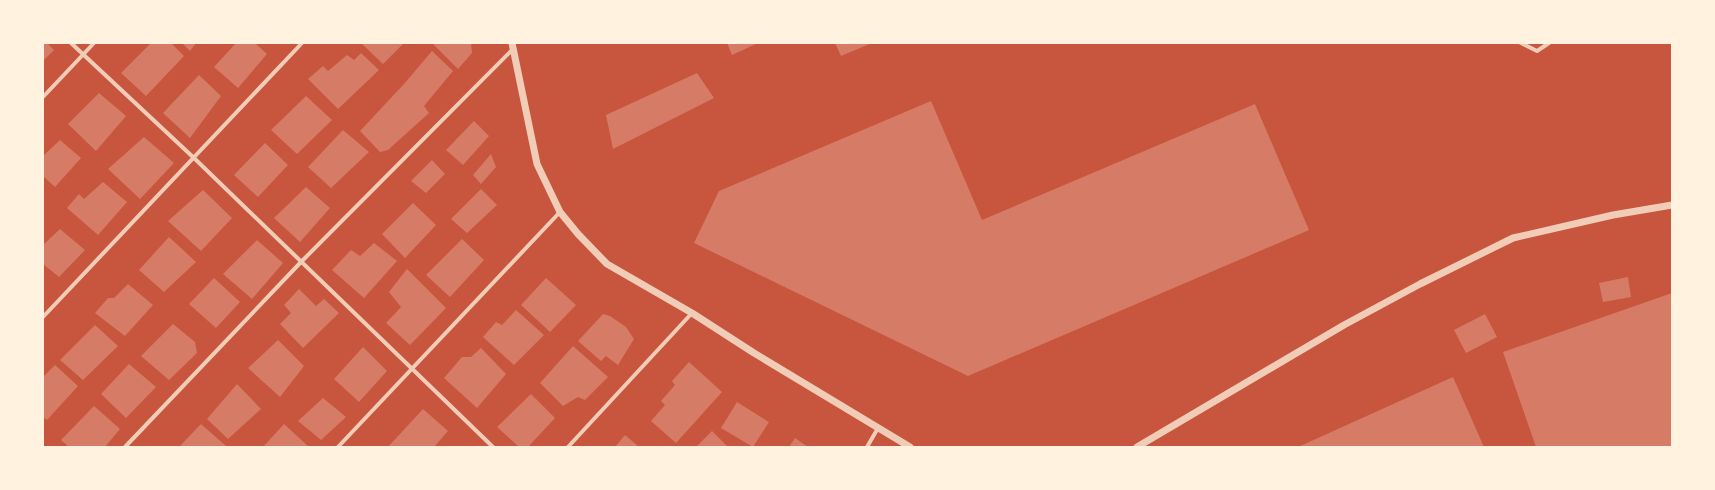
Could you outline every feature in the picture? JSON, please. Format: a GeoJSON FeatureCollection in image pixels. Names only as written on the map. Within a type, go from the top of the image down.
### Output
{"type":"FeatureCollection","features":[{"type":"Feature","properties":{"kind":"street"},"geometry":{"type":"LineString","coordinates":[[71,43],[194,158],[411,370],[493,447]]}},
{"type":"Feature","properties":{"kind":"street"},"geometry":{"type":"LineString","coordinates":[[43,97],[94,43]]}},
{"type":"Feature","properties":{"kind":"street"},"geometry":{"type":"LineString","coordinates":[[43,316],[302,43]]}},
{"type":"Feature","properties":{"kind":"street"},"geometry":{"type":"LineString","coordinates":[[1521,43],[1537,51],[1549,43]]}},
{"type":"Feature","properties":{"kind":"street"},"geometry":{"type":"LineString","coordinates":[[513,46],[537,164],[560,212],[578,234],[607,264],[692,313],[760,357],[910,447]]}},
{"type":"Feature","properties":{"kind":"street"},"geometry":{"type":"LineString","coordinates":[[125,447],[301,262],[513,46]]}},
{"type":"Feature","properties":{"kind":"street"},"geometry":{"type":"LineString","coordinates":[[1137,447],[1344,325],[1420,284],[1513,238],[1613,215],[1672,205]]}},
{"type":"Feature","properties":{"kind":"street"},"geometry":{"type":"LineString","coordinates":[[338,447],[560,212]]}},
{"type":"Feature","properties":{"kind":"street"},"geometry":{"type":"LineString","coordinates":[[568,447],[692,313]]}},
{"type":"Feature","properties":{"kind":"street"},"geometry":{"type":"LineString","coordinates":[[867,447],[878,428]]}},
{"type":"Feature","properties":{"kind":"building"},"geometry":{"type":"Polygon","coordinates":[[[43,43],[47,43],[54,50],[43,61],[43,43]]]}},
{"type":"Feature","properties":{"kind":"building"},"geometry":{"type":"Polygon","coordinates":[[[151,43],[171,43],[184,56],[146,96],[121,73],[151,43]]]}},
{"type":"Feature","properties":{"kind":"building"},"geometry":{"type":"Polygon","coordinates":[[[182,43],[196,43],[190,51],[182,43]]]}},
{"type":"Feature","properties":{"kind":"building"},"geometry":{"type":"Polygon","coordinates":[[[236,43],[255,43],[267,54],[238,88],[214,67],[236,43]]]}},
{"type":"Feature","properties":{"kind":"building"},"geometry":{"type":"Polygon","coordinates":[[[361,43],[404,43],[383,64],[361,43]]]}},
{"type":"Feature","properties":{"kind":"building"},"geometry":{"type":"Polygon","coordinates":[[[432,43],[471,43],[472,53],[458,69],[432,43]]]}},
{"type":"Feature","properties":{"kind":"building"},"geometry":{"type":"Polygon","coordinates":[[[727,43],[758,43],[732,55],[727,43]]]}},
{"type":"Feature","properties":{"kind":"building"},"geometry":{"type":"Polygon","coordinates":[[[835,43],[872,43],[841,56],[835,43]]]}},
{"type":"Feature","properties":{"kind":"building"},"geometry":{"type":"Polygon","coordinates":[[[432,51],[453,71],[424,106],[429,113],[388,150],[380,152],[360,131],[404,84],[432,51]]]}},
{"type":"Feature","properties":{"kind":"building"},"geometry":{"type":"Polygon","coordinates":[[[361,53],[379,70],[338,109],[308,79],[323,66],[328,71],[347,55],[354,60],[361,53]]]}},
{"type":"Feature","properties":{"kind":"building"},"geometry":{"type":"Polygon","coordinates":[[[697,73],[714,98],[613,149],[606,115],[697,73]]]}},
{"type":"Feature","properties":{"kind":"building"},"geometry":{"type":"Polygon","coordinates":[[[199,75],[221,96],[190,138],[163,113],[199,75]]]}},
{"type":"Feature","properties":{"kind":"building"},"geometry":{"type":"Polygon","coordinates":[[[99,93],[126,116],[96,151],[68,124],[99,93]]]}},
{"type":"Feature","properties":{"kind":"building"},"geometry":{"type":"Polygon","coordinates":[[[306,96],[332,120],[297,154],[271,130],[306,96]]]}},
{"type":"Feature","properties":{"kind":"building"},"geometry":{"type":"Polygon","coordinates":[[[931,101],[982,220],[1255,104],[1309,230],[968,376],[694,243],[719,191],[931,101]]]}},
{"type":"Feature","properties":{"kind":"building"},"geometry":{"type":"Polygon","coordinates":[[[474,121],[489,136],[463,165],[446,150],[474,121]]]}},
{"type":"Feature","properties":{"kind":"building"},"geometry":{"type":"Polygon","coordinates":[[[343,130],[369,152],[331,188],[308,167],[343,130]]]}},
{"type":"Feature","properties":{"kind":"building"},"geometry":{"type":"Polygon","coordinates":[[[144,137],[174,163],[140,199],[108,169],[144,137]]]}},
{"type":"Feature","properties":{"kind":"building"},"geometry":{"type":"Polygon","coordinates":[[[60,140],[81,158],[55,187],[43,176],[43,156],[60,140]]]}},
{"type":"Feature","properties":{"kind":"building"},"geometry":{"type":"Polygon","coordinates":[[[265,143],[288,165],[258,197],[234,175],[265,143]]]}},
{"type":"Feature","properties":{"kind":"building"},"geometry":{"type":"Polygon","coordinates":[[[491,154],[496,167],[481,184],[473,175],[491,154]]]}},
{"type":"Feature","properties":{"kind":"building"},"geometry":{"type":"Polygon","coordinates":[[[432,160],[445,174],[426,193],[411,181],[432,160]]]}},
{"type":"Feature","properties":{"kind":"building"},"geometry":{"type":"Polygon","coordinates":[[[103,182],[127,202],[98,235],[67,208],[79,194],[84,199],[103,182]]]}},
{"type":"Feature","properties":{"kind":"building"},"geometry":{"type":"Polygon","coordinates":[[[306,187],[330,208],[300,242],[274,218],[306,187]]]}},
{"type":"Feature","properties":{"kind":"building"},"geometry":{"type":"Polygon","coordinates":[[[481,189],[497,205],[467,233],[451,219],[481,189]]]}},
{"type":"Feature","properties":{"kind":"building"},"geometry":{"type":"Polygon","coordinates":[[[203,190],[232,218],[201,251],[168,221],[203,190]]]}},
{"type":"Feature","properties":{"kind":"building"},"geometry":{"type":"Polygon","coordinates":[[[413,203],[436,225],[405,258],[382,234],[413,203]]]}},
{"type":"Feature","properties":{"kind":"building"},"geometry":{"type":"Polygon","coordinates":[[[60,229],[85,250],[59,277],[43,264],[43,245],[60,229]]]}},
{"type":"Feature","properties":{"kind":"building"},"geometry":{"type":"Polygon","coordinates":[[[169,237],[196,262],[164,292],[139,270],[169,237]]]}},
{"type":"Feature","properties":{"kind":"building"},"geometry":{"type":"Polygon","coordinates":[[[462,239],[484,260],[450,297],[426,275],[462,239]]]}},
{"type":"Feature","properties":{"kind":"building"},"geometry":{"type":"Polygon","coordinates":[[[257,240],[283,263],[252,299],[223,274],[257,240]]]}},
{"type":"Feature","properties":{"kind":"building"},"geometry":{"type":"Polygon","coordinates":[[[374,243],[397,261],[364,298],[332,270],[351,250],[360,256],[374,243]]]}},
{"type":"Feature","properties":{"kind":"building"},"geometry":{"type":"Polygon","coordinates":[[[407,269],[446,308],[410,345],[386,323],[401,307],[389,292],[407,269]]]}},
{"type":"Feature","properties":{"kind":"building"},"geometry":{"type":"Polygon","coordinates":[[[1628,277],[1631,297],[1603,302],[1599,283],[1628,277]]]}},
{"type":"Feature","properties":{"kind":"building"},"geometry":{"type":"Polygon","coordinates":[[[214,278],[240,302],[216,328],[189,304],[214,278]]]}},
{"type":"Feature","properties":{"kind":"building"},"geometry":{"type":"Polygon","coordinates":[[[546,278],[576,305],[550,332],[521,305],[546,278]]]}},
{"type":"Feature","properties":{"kind":"building"},"geometry":{"type":"Polygon","coordinates":[[[128,284],[153,305],[125,336],[95,313],[108,298],[114,298],[128,284]]]}},
{"type":"Feature","properties":{"kind":"building"},"geometry":{"type":"Polygon","coordinates":[[[299,289],[316,306],[324,299],[339,313],[303,348],[280,324],[291,313],[284,305],[299,289]]]}},
{"type":"Feature","properties":{"kind":"building"},"geometry":{"type":"Polygon","coordinates":[[[1672,293],[1672,447],[1536,447],[1503,352],[1672,293]]]}},
{"type":"Feature","properties":{"kind":"building"},"geometry":{"type":"Polygon","coordinates":[[[516,310],[544,335],[514,365],[483,337],[496,322],[502,325],[516,310]]]}},
{"type":"Feature","properties":{"kind":"building"},"geometry":{"type":"Polygon","coordinates":[[[603,314],[610,316],[626,327],[634,339],[618,365],[606,356],[601,361],[578,341],[603,314]]]}},
{"type":"Feature","properties":{"kind":"building"},"geometry":{"type":"Polygon","coordinates":[[[1485,314],[1497,337],[1466,353],[1454,330],[1485,314]]]}},
{"type":"Feature","properties":{"kind":"building"},"geometry":{"type":"Polygon","coordinates":[[[173,324],[195,342],[197,353],[169,380],[141,356],[173,324]]]}},
{"type":"Feature","properties":{"kind":"building"},"geometry":{"type":"Polygon","coordinates":[[[95,325],[118,346],[83,380],[60,360],[95,325]]]}},
{"type":"Feature","properties":{"kind":"building"},"geometry":{"type":"Polygon","coordinates":[[[278,340],[304,366],[280,397],[248,368],[278,340]]]}},
{"type":"Feature","properties":{"kind":"building"},"geometry":{"type":"Polygon","coordinates":[[[573,346],[608,377],[585,400],[578,397],[563,406],[540,383],[573,346]]]}},
{"type":"Feature","properties":{"kind":"building"},"geometry":{"type":"Polygon","coordinates":[[[363,347],[387,371],[359,402],[334,379],[363,347]]]}},
{"type":"Feature","properties":{"kind":"building"},"geometry":{"type":"Polygon","coordinates":[[[481,348],[506,374],[477,408],[444,378],[462,357],[471,357],[481,348]]]}},
{"type":"Feature","properties":{"kind":"building"},"geometry":{"type":"Polygon","coordinates":[[[689,362],[722,392],[676,443],[651,421],[665,405],[661,401],[675,385],[672,381],[689,362]]]}},
{"type":"Feature","properties":{"kind":"building"},"geometry":{"type":"Polygon","coordinates":[[[129,364],[156,387],[126,418],[101,394],[129,364]]]}},
{"type":"Feature","properties":{"kind":"building"},"geometry":{"type":"Polygon","coordinates":[[[55,365],[78,386],[47,420],[43,417],[43,377],[55,365]]]}},
{"type":"Feature","properties":{"kind":"building"},"geometry":{"type":"Polygon","coordinates":[[[1453,377],[1484,447],[1298,447],[1453,377]]]}},
{"type":"Feature","properties":{"kind":"building"},"geometry":{"type":"Polygon","coordinates":[[[237,384],[261,409],[228,439],[207,419],[237,384]]]}},
{"type":"Feature","properties":{"kind":"building"},"geometry":{"type":"Polygon","coordinates":[[[531,394],[555,418],[528,447],[519,447],[497,427],[531,394]]]}},
{"type":"Feature","properties":{"kind":"building"},"geometry":{"type":"Polygon","coordinates":[[[323,398],[346,417],[321,440],[298,421],[323,398]]]}},
{"type":"Feature","properties":{"kind":"building"},"geometry":{"type":"Polygon","coordinates":[[[737,402],[769,422],[753,447],[721,428],[737,402]]]}},
{"type":"Feature","properties":{"kind":"building"},"geometry":{"type":"Polygon","coordinates":[[[94,406],[120,429],[105,447],[69,447],[61,440],[94,406]]]}},
{"type":"Feature","properties":{"kind":"building"},"geometry":{"type":"Polygon","coordinates":[[[423,409],[448,431],[434,447],[388,447],[423,409]]]}},
{"type":"Feature","properties":{"kind":"building"},"geometry":{"type":"Polygon","coordinates":[[[201,424],[226,446],[179,447],[201,424]]]}},
{"type":"Feature","properties":{"kind":"building"},"geometry":{"type":"Polygon","coordinates":[[[284,424],[309,447],[263,447],[284,424]]]}},
{"type":"Feature","properties":{"kind":"building"},"geometry":{"type":"Polygon","coordinates":[[[712,431],[728,447],[696,447],[712,431]]]}},
{"type":"Feature","properties":{"kind":"building"},"geometry":{"type":"Polygon","coordinates":[[[625,435],[639,447],[615,447],[625,435]]]}},
{"type":"Feature","properties":{"kind":"building"},"geometry":{"type":"Polygon","coordinates":[[[795,438],[808,447],[789,447],[795,438]]]}}]}
